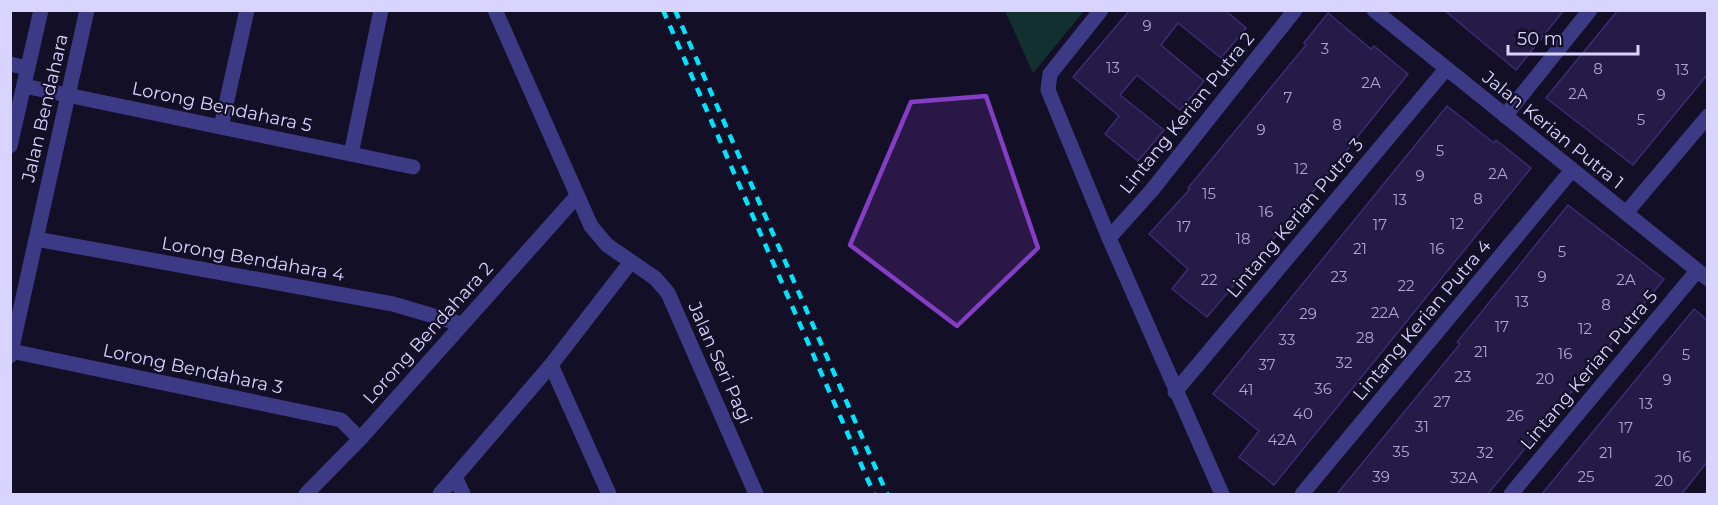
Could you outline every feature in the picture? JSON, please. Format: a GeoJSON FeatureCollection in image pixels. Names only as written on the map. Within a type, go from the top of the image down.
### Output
{"type":"FeatureCollection","features":[{"type":"Feature","properties":{"kind":"street"},"geometry":{"type":"LineString","coordinates":[[10,147],[41,10]]}},
{"type":"Feature","properties":{"kind":"street","name":"Jalan Bendahara"},"geometry":{"type":"LineString","coordinates":[[11,353],[87,10]]}},
{"type":"Feature","properties":{"kind":"street"},"geometry":{"type":"LineString","coordinates":[[221,127],[247,10]]}},
{"type":"Feature","properties":{"kind":"street"},"geometry":{"type":"LineString","coordinates":[[351,154],[381,10]]}},
{"type":"Feature","properties":{"kind":"street","name":"Jalan Seri Pagi"},"geometry":{"type":"LineString","coordinates":[[495,10],[591,226],[607,244],[630,263],[655,278],[668,293],[756,495]]}},
{"type":"Feature","properties":{"kind":"street"},"geometry":{"type":"LineString","coordinates":[[1101,10],[1053,70],[1048,78],[1048,90],[1174,392],[1222,495]]}},
{"type":"Feature","properties":{"kind":"street","name":"Lintang Kerian Putra 2"},"geometry":{"type":"LineString","coordinates":[[1108,238],[1152,190],[1295,10]]}},
{"type":"Feature","properties":{"kind":"street"},"geometry":{"type":"LineString","coordinates":[[1505,116],[1590,10]]}},
{"type":"Feature","properties":{"kind":"street","name":"Jalan Kerian Putra 1"},"geometry":{"type":"LineString","coordinates":[[1380,12],[1446,69],[1702,275]]}},
{"type":"Feature","properties":{"kind":"street"},"geometry":{"type":"LineString","coordinates":[[10,64],[27,68]]}},
{"type":"Feature","properties":{"kind":"street","name":"Lintang Kerian Putra 3"},"geometry":{"type":"LineString","coordinates":[[1174,392],[1446,69]]}},
{"type":"Feature","properties":{"kind":"street","name":"Lorong Bendahara 5"},"geometry":{"type":"LineString","coordinates":[[24,86],[413,167]]}},
{"type":"Feature","properties":{"kind":"street"},"geometry":{"type":"LineString","coordinates":[[1626,213],[1707,116]]}},
{"type":"Feature","properties":{"kind":"street","name":"Lintang Kerian Putra 4"},"geometry":{"type":"LineString","coordinates":[[1302,495],[1572,170]]}},
{"type":"Feature","properties":{"kind":"street","name":"Lorong Bendahara 2"},"geometry":{"type":"LineString","coordinates":[[306,495],[360,439],[577,196]]}},
{"type":"Feature","properties":{"kind":"street","name":"Lorong Bendahara 4"},"geometry":{"type":"LineString","coordinates":[[36,239],[393,304],[461,324]]}},
{"type":"Feature","properties":{"kind":"street"},"geometry":{"type":"LineString","coordinates":[[440,495],[551,365],[630,263]]}},
{"type":"Feature","properties":{"kind":"street","name":"Lintang Kerian Putra 5"},"geometry":{"type":"LineString","coordinates":[[1511,495],[1702,275]]}},
{"type":"Feature","properties":{"kind":"street","name":"Lorong Bendahara 3"},"geometry":{"type":"LineString","coordinates":[[11,353],[341,420],[360,439]]}},
{"type":"Feature","properties":{"kind":"street"},"geometry":{"type":"LineString","coordinates":[[551,365],[609,495]]}},
{"type":"Feature","properties":{"kind":"street"},"geometry":{"type":"LineString","coordinates":[[455,477],[463,495]]}},
{"type":"Feature","properties":{"kind":"highlighted area"},"geometry":{"type":"Polygon","coordinates":[[[986,96],[1038,248],[957,326],[850,245],[911,102],[986,96]]]}},
{"type":"Feature","properties":{"kind":"green space"},"geometry":{"type":"Polygon","coordinates":[[[1005,11],[1084,11],[1033,73],[1005,11]]]}},
{"type":"Feature","properties":{"kind":"building"},"geometry":{"type":"Polygon","coordinates":[[[1130,10],[1225,10],[1246,28],[1221,58],[1178,23],[1161,45],[1204,81],[1180,110],[1137,75],[1120,95],[1164,130],[1138,161],[1105,134],[1119,116],[1073,77],[1130,10]]]}},
{"type":"Feature","properties":{"kind":"building"},"geometry":{"type":"Polygon","coordinates":[[[1444,10],[1564,10],[1516,70],[1444,10]]]}},
{"type":"Feature","properties":{"kind":"building"},"geometry":{"type":"Polygon","coordinates":[[[1618,10],[1707,10],[1707,75],[1633,165],[1546,98],[1618,10]]]}},
{"type":"Feature","properties":{"kind":"building"},"geometry":{"type":"Polygon","coordinates":[[[1328,13],[1371,49],[1374,46],[1408,74],[1305,202],[1207,317],[1172,289],[1188,269],[1149,234],[1190,189],[1188,188],[1306,45],[1304,43],[1328,13]]]}},
{"type":"Feature","properties":{"kind":"building"},"geometry":{"type":"Polygon","coordinates":[[[1447,106],[1494,143],[1496,140],[1531,168],[1274,485],[1239,457],[1259,431],[1213,394],[1447,106]]]}},
{"type":"Feature","properties":{"kind":"building"},"geometry":{"type":"Polygon","coordinates":[[[1568,205],[1664,279],[1487,495],[1336,495],[1460,344],[1457,342],[1568,205]]]}},
{"type":"Feature","properties":{"kind":"building"},"geometry":{"type":"Polygon","coordinates":[[[1694,309],[1707,320],[1707,462],[1681,495],[1541,495],[1694,309]]]}},
{"type":"Feature","properties":{"kind":"railway"},"geometry":{"type":"LineString","coordinates":[[663,10],[874,494]]}},
{"type":"Feature","properties":{"kind":"railway"},"geometry":{"type":"LineString","coordinates":[[675,10],[887,494]]}}]}
